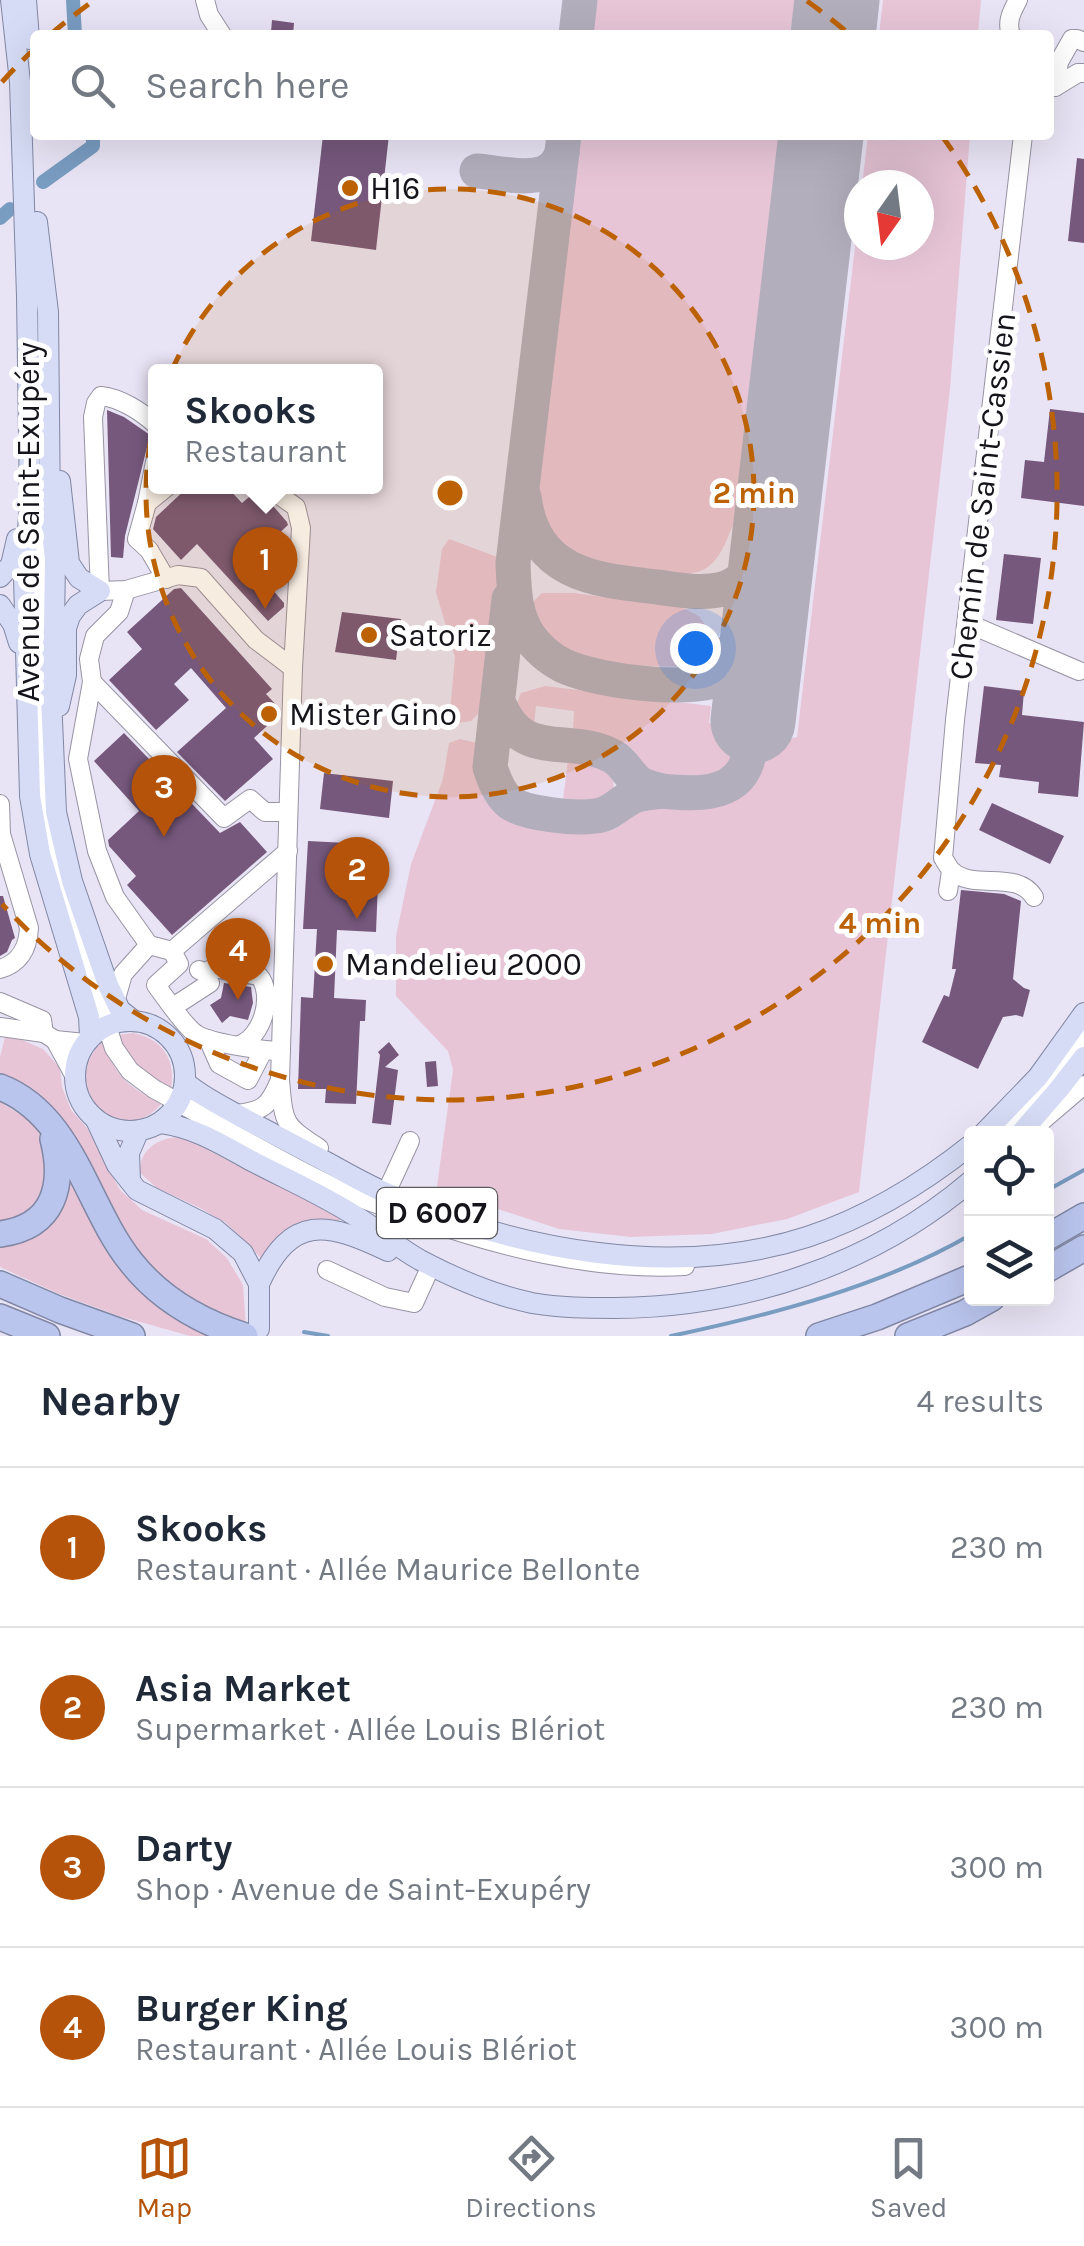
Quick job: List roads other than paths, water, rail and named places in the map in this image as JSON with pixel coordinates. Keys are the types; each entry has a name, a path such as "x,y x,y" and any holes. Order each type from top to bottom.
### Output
{"highway":[{"path":"0,1087 26,1100 46,1120 130,1262 160,1292 207,1322 252,1333"},
{"path":"0,1234 27,1227 51,1204 58,1159 46,1120"},
{"path":"1054,1233 1084,1216"},
{"path":"1054,1265 1084,1248"},
{"path":"819,1336 877,1317 964,1280"},
{"path":"0,1284 132,1336"},
{"path":"908,1336 978,1306"},
{"path":"0,1317 47,1336"}],"main road":[{"name":"Avenue de Saint-Exupéry","path":"11,0 20,82 40,439 50,473 55,559 50,674 53,787 60,834 111,994 134,1021 161,1030 179,1050 185,1067 182,1092"},
{"path":"22,0 30,71"},
{"name":"Avenue de Saint-Exupéry","path":"36,140 38,234 48,312 40,439 24,551 30,796 36,834 94,1035"},
{"path":"0,577 13,558 18,490 40,439"},
{"path":"40,439 62,487 70,564 79,578 100,591 78,605 66,628 66,674 52,736"},
{"path":"0,605 16,631 28,672"},
{"path":"991,1126 1038,1077 1084,1013"},
{"path":"134,1021 94,1035 77,1058 76,1092 84,1108 117,1131 138,1132 160,1123 182,1092"},
{"path":"1030,1126 1084,1057"},
{"name":"D 6007","path":"182,1092 198,1093 377,1188 446,1217 562,1248 637,1256 717,1254 776,1245 830,1228 906,1192 964,1150"},
{"path":"96,1120 116,1165 130,1182 148,1197 216,1229 243,1253 260,1284"},
{"name":"D 6007","path":"160,1123 185,1127 218,1142 357,1217 423,1262 482,1288 569,1307 639,1308 734,1296 791,1281 877,1244 964,1186"},
{"path":"130,1182 129,1153 138,1132"},
{"path":"252,1333 260,1284 275,1254 299,1234 327,1228 342,1231 482,1294 506,1300 540,1301"}],"street":[{"path":"22,0 40,547 40,719 46,818 84,955 94,1035"},
{"path":"205,0 219,30"},
{"path":"1008,30 1018,0"},
{"path":"1084,42 1072,40 1060,62 1055,87 1084,73"},
{"name":"Chemin de Saint-Cassien","path":"948,892 956,720 1023,140"},
{"path":"148,419 108,396 101,396 96,404 100,591 126,590 178,576 200,578 256,640 292,668"},
{"path":"40,547 43,486 50,473"},
{"path":"149,494 137,540 149,550 166,579"},
{"path":"147,502 158,494"},
{"path":"278,494 296,506 301,528 292,668 288,851 272,1051 280,1080 283,1116 293,1132 377,1188 396,1171 410,1141"},
{"path":"126,590 119,612 95,636 89,658 92,682 78,759 97,851 115,897 149,945 205,973 210,983 173,1007"},
{"path":"968,622 1079,671"},
{"path":"92,682 224,818 250,800 265,812 288,812"},
{"path":"0,804 2,848 28,928 28,942 21,955 10,966 0,969"},
{"path":"272,1051 247,1049 192,1032 156,985 176,957 288,851"},
{"path":"947,864 962,878 1021,884 1034,897"},
{"path":"84,955 111,994 122,974 149,945"},
{"path":"205,973 212,968 260,976 264,981 268,994 255,1034 239,1045"},
{"path":"0,1002 42,1020 74,1075"},
{"path":"1,1026 50,1037 94,1035 114,1048 139,1080 182,1092 338,1189 426,1254 483,1281 540,1301 615,1302 733,1290 844,1254 894,1226 964,1176"},
{"path":"1014,1126 1084,1033"},
{"path":"208,1039 219,1064 248,1080 272,1051"},
{"path":"1002,1126 1054,1075"},
{"path":"236,1114 269,1103 280,1080"},
{"path":"1034,1126 1084,1085"},
{"path":"338,1189 451,1230 526,1251 650,1268 758,1258 818,1240 878,1214 931,1184 964,1159"},
{"path":"327,1270 385,1297 414,1303 429,1270"}],"waterway":[{"path":"73,0 75,30"},
{"path":"43,182 93,146 93,140"},
{"path":"0,218 10,209"},
{"path":"1054,1187 1084,1170"},
{"path":"671,1336 826,1297 901,1269 964,1238"},
{"path":"304,1332 328,1336"}],"place":[{"name":"H16","path":"350,188"},
{"name":"Skooks","path":"265,609"},
{"name":"Satoriz","path":"369,635"},
{"name":"Mister Gino","path":"269,714"},
{"name":"Darty","path":"164,837"},
{"name":"Asia Market","path":"357,919"},
{"name":"Mandelieu 2000","path":"325,964"},
{"name":"Burger King","path":"238,1000"}]}
